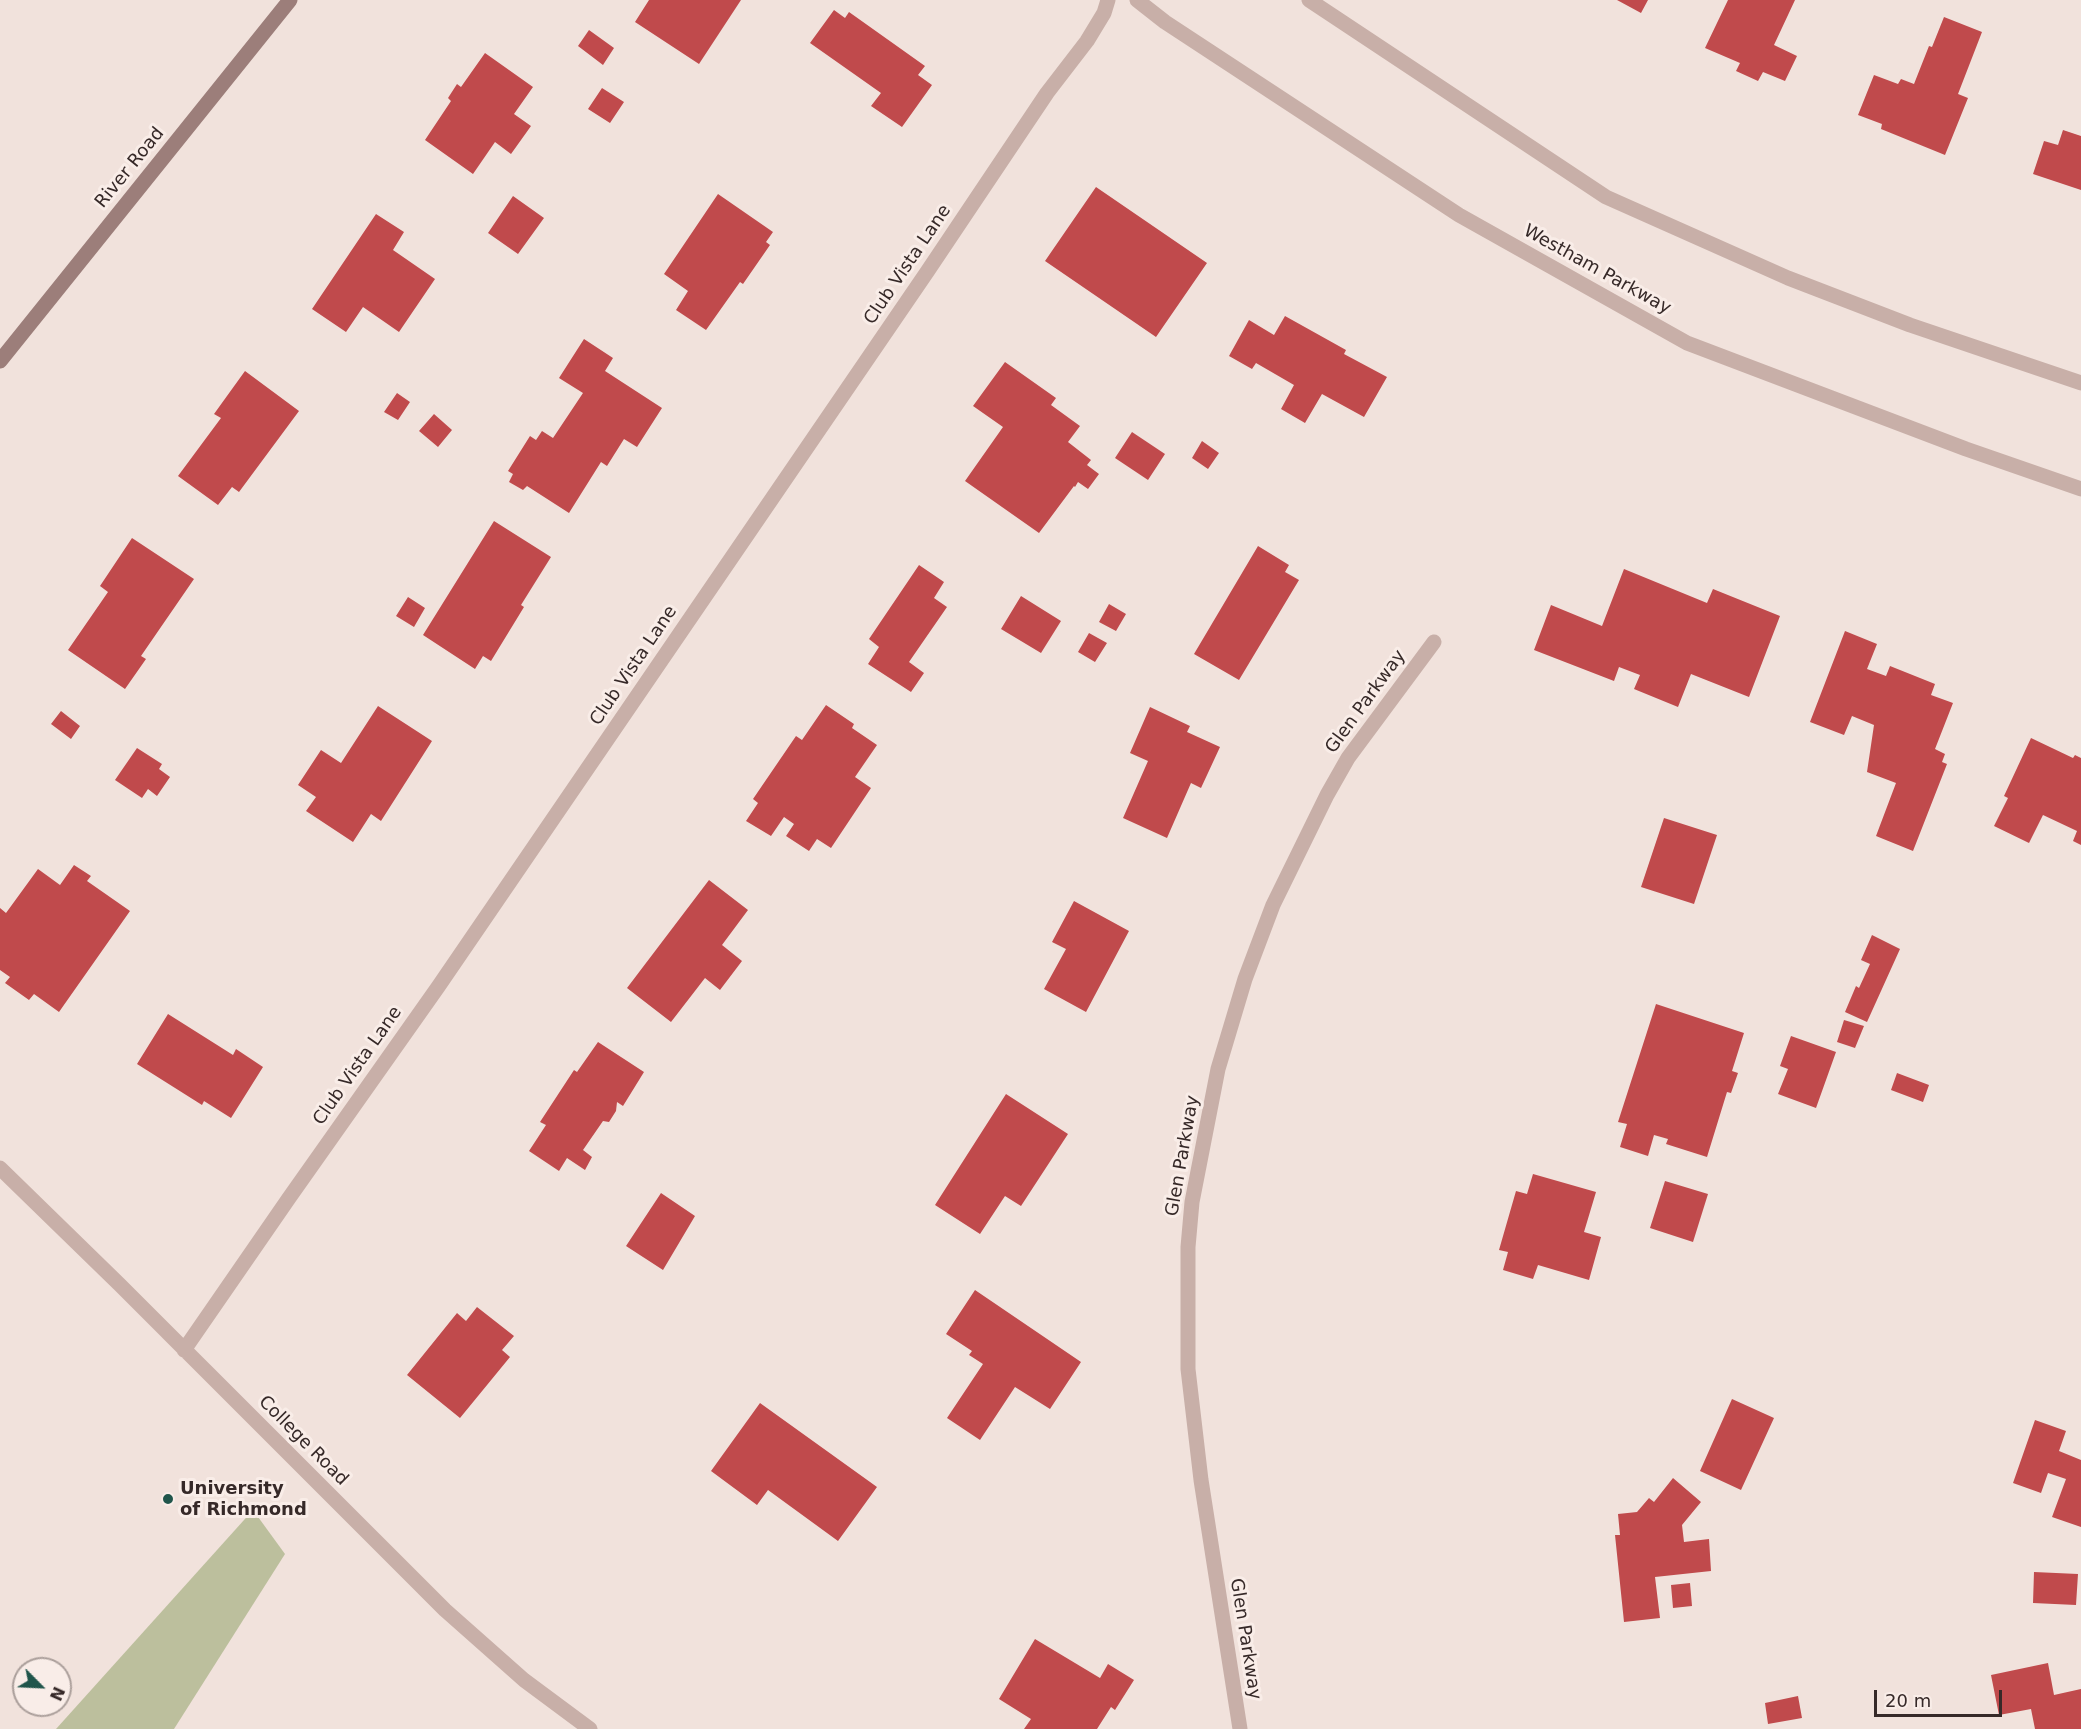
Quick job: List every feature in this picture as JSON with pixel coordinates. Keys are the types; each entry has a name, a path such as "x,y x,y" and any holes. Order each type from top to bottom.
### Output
{"main road":[{"name":"River Road","path":"0,360 290,0"}],"street":[{"name":"Club Vista Lane","path":"184,1350 459,958 1047,93 1087,41 1104,13 1108,0"},
{"name":"Westham Parkway","path":"1137,0 1165,22 1459,215 1687,343 1966,449 2081,489"},
{"path":"1309,0 1606,197 1788,279 1910,325 2081,383"},
{"name":"Glen Parkway","path":"1240,1729 1201,1480 1188,1368 1188,1247 1192,1202 1218,1069 1245,979 1273,905 1327,795 1348,758 1434,642"},
{"name":"College Road","path":"0,1168 445,1610 524,1680 590,1729"}],"green space":[{"path":"253,1510 285,1554 174,1729 56,1729 67,1717 72,1717 72,1711"}],"building":[{"path":"649,0 741,0 699,64 635,22"},
{"path":"1617,0 1648,0 1641,13"},
{"path":"1728,0 1795,0 1774,45 1797,56 1785,81 1763,72 1758,81 1736,71 1740,63 1705,48"},
{"path":"834,10 845,18 849,12 925,66 918,75 932,85 902,127 871,106 881,93 810,43"},
{"path":"1944,17 1982,32 1958,94 1968,98 1945,155 1881,129 1882,124 1858,115 1874,75 1898,84 1901,79 1914,84 1929,46 1932,47"},
{"path":"589,30 614,48 603,65 578,46"},
{"path":"485,53 533,87 514,114 531,126 511,154 495,142 473,174 425,140 451,101 448,98 457,84 461,87"},
{"path":"602,88 624,102 610,123 588,109"},
{"path":"2063,130 2081,136 2081,190 2033,174 2044,141 2058,145"},
{"path":"1096,187 1207,263 1156,337 1045,261"},
{"path":"718,194 773,232 766,242 770,245 743,284 740,282 706,330 676,310 688,291 664,274"},
{"path":"513,196 544,218 518,254 488,233"},
{"path":"376,214 404,232 393,250 435,279 399,332 363,307 346,332 312,309"},
{"path":"1285,316 1346,350 1344,354 1387,377 1364,417 1322,394 1305,423 1281,409 1294,385 1256,363 1252,369 1229,356 1249,320 1274,335"},
{"path":"584,339 613,358 605,371 662,408 637,447 624,439 607,466 601,462 569,513 527,486 523,490 509,482 513,474 508,471 530,436 536,440 542,431 553,438 583,393 559,378"},
{"path":"1005,362 1056,398 1051,405 1080,426 1068,442 1091,460 1087,465 1099,474 1088,489 1078,482 1039,533 965,481 1003,427 973,406"},
{"path":"245,371 299,411 239,492 232,487 218,505 178,476 221,418 214,414"},
{"path":"397,393 410,402 398,420 384,412"},
{"path":"434,414 452,430 438,447 419,431"},
{"path":"1132,432 1165,454 1148,480 1115,458"},
{"path":"1202,441 1219,453 1208,469 1192,458"},
{"path":"494,521 551,557 521,605 524,607 491,661 483,656 475,669 423,635"},
{"path":"132,538 194,579 141,656 146,659 125,689 68,650 108,592 100,586"},
{"path":"1258,546 1289,565 1285,572 1299,580 1239,680 1194,654"},
{"path":"919,565 944,582 934,598 947,607 909,662 924,673 911,692 868,664 879,647 869,639"},
{"path":"1624,569 1707,603 1713,589 1780,616 1749,697 1691,674 1678,707 1634,689 1640,675 1619,667 1614,681 1534,650 1551,605 1602,626"},
{"path":"1021,596 1061,621 1041,653 1001,629"},
{"path":"408,597 425,608 414,627 396,616"},
{"path":"1109,604 1126,614 1116,631 1099,622"},
{"path":"1845,631 1877,644 1867,669 1886,676 1890,666 1935,684 1931,695 1953,703 1935,749 1945,754 1942,762 1947,764 1913,851 1876,836 1896,783 1867,772 1874,725 1852,716 1844,735 1810,722"},
{"path":"1089,633 1107,643 1095,662 1078,652"},
{"path":"826,705 854,724 852,728 877,745 855,777 871,788 831,848 817,839 809,851 786,836 794,824 784,817 771,836 746,821 758,803 753,799 796,736 802,740"},
{"path":"378,706 432,741 381,821 371,814 353,842 306,811 316,797 298,785 321,750 341,763"},
{"path":"1150,707 1190,726 1187,732 1220,747 1201,788 1191,783 1167,838 1123,818 1148,761 1130,753"},
{"path":"61,711 80,726 71,739 51,724"},
{"path":"2031,738 2073,758 2075,755 2081,758 2081,845 2073,841 2077,831 2043,815 2029,843 1994,826 2008,798 2004,796"},
{"path":"137,748 162,764 159,769 170,777 157,796 148,789 142,798 115,780"},
{"path":"1664,818 1717,835 1694,904 1641,887"},
{"path":"74,865 91,876 87,881 130,911 59,1012 34,994 29,1000 5,983 10,977 0,970 0,908 6,913 38,869 60,885"},
{"path":"709,880 748,910 722,945 742,961 720,990 705,978 671,1022 627,988"},
{"path":"1074,901 1129,931 1086,1012 1044,989 1066,949 1052,942"},
{"path":"1872,935 1900,949 1867,1022 1845,1012 1856,986 1859,988 1870,964 1861,960"},
{"path":"1656,1004 1744,1033 1732,1071 1738,1073 1731,1093 1727,1092 1707,1157 1666,1144 1668,1139 1654,1135 1648,1156 1620,1147 1627,1124 1618,1122"},
{"path":"168,1014 233,1055 236,1049 263,1067 231,1118 204,1101 202,1105 137,1064"},
{"path":"1844,1020 1864,1026 1855,1048 1837,1042"},
{"path":"1791,1036 1836,1052 1816,1108 1778,1094 1788,1069 1780,1066"},
{"path":"598,1042 644,1072 623,1106 617,1102 616,1111 609,1122 603,1121 583,1150 592,1157 585,1170 567,1158 559,1171 529,1151 546,1125 540,1122 574,1070 577,1072"},
{"path":"1897,1073 1929,1085 1923,1102 1891,1090"},
{"path":"1006,1094 1068,1134 1021,1206 1005,1196 980,1234 935,1205"},
{"path":"1533,1174 1596,1192 1584,1232 1601,1237 1589,1280 1538,1265 1533,1279 1503,1270 1508,1252 1499,1250 1516,1191 1527,1194"},
{"path":"1665,1181 1708,1194 1693,1242 1650,1228"},
{"path":"661,1193 695,1216 663,1270 626,1246"},
{"path":"975,1290 1081,1362 1050,1409 1015,1387 980,1440 947,1418 983,1364 969,1355 972,1351 946,1334"},
{"path":"477,1307 514,1336 502,1350 510,1357 460,1418 407,1375 457,1313 466,1321"},
{"path":"1732,1399 1774,1418 1741,1490 1700,1471"},
{"path":"760,1403 877,1487 838,1541 768,1490 757,1505 711,1471"},
{"path":"2035,1420 2066,1431 2059,1451 2081,1460 2081,1527 2052,1517 2066,1479 2048,1473 2041,1493 2013,1483"},
{"path":"1673,1478 1701,1502 1682,1525 1684,1542 1709,1539 1711,1571 1655,1577 1660,1618 1624,1622 1615,1535 1620,1535 1618,1514 1637,1512 1649,1498 1654,1502"},
{"path":"2034,1572 2078,1574 2076,1605 2033,1603"},
{"path":"1690,1583 1692,1606 1673,1608 1671,1585"},
{"path":"1035,1639 1100,1678 1108,1664 1134,1680 1115,1710 1111,1707 1097,1729 1024,1729 1031,1719 999,1699"},
{"path":"2048,1663 2054,1695 2081,1689 2081,1729 2035,1729 2031,1709 1999,1715 1991,1675"},
{"path":"1798,1696 1802,1718 1768,1724 1765,1703"}],"place":[{"name":"University of Richmond","path":"168,1499"}]}
